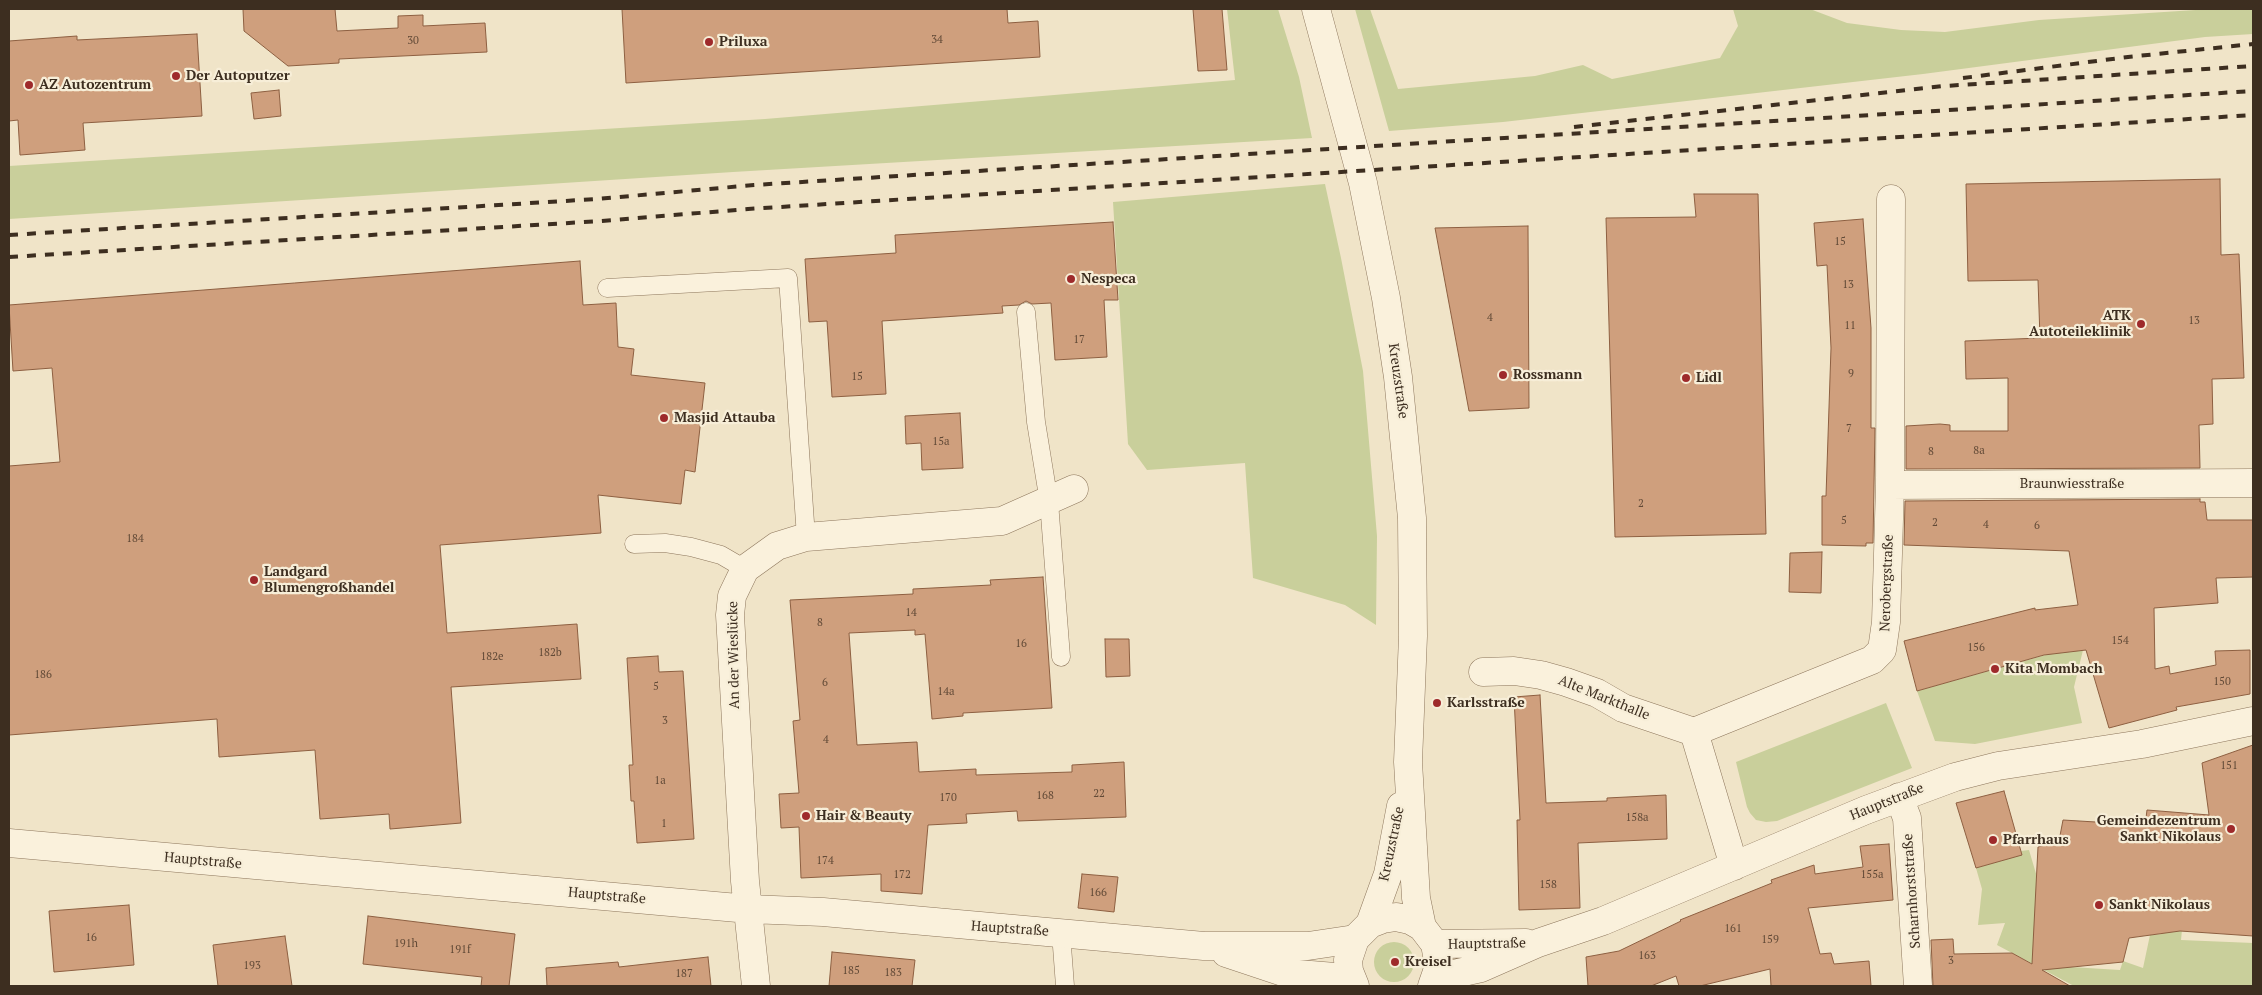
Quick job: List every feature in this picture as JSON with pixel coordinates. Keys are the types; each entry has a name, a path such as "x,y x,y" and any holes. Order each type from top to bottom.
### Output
{"street":[{"name":"Kreuzstraße","path":"1316,9 1363,183 1386,298 1398,378 1412,518 1413,636 1408,762 1412,804 1415,890 1429,936"},
{"name":"Nerobergstraße","path":"1694,732 1872,660 1882,650 1886,622 1890,485 1891,200"},
{"name":"Braunwiesstraße","path":"1890,485 2253,483"},
{"name":"An der Wieslücke","path":"749,909 745,881 730,614 732,596 746,569 777,546 806,537 1002,521 1049,502 1074,489"},
{"name":"Alte Markthalle","path":"1483,672 1514,671 1541,675 1566,682 1597,693 1624,708 1694,732"},
{"name":"Hauptstraße","path":"1434,982 1481,968 1538,943 1603,921 1899,797 1955,777 1998,766 2142,744 2253,721"},
{"path":"1694,732 1734,866"},
{"name":"Kreuzstraße","path":"1362,932 1388,874 1408,762"},
{"name":"Scharnhorststraße","path":"1899,797 1907,818 1918,986"},
{"name":"Hauptstraße","path":"9,844 749,909 824,912 997,929 1204,946 1308,946 1362,932 1383,919 1396,918 1410,920 1429,936 1439,966 1434,982"},
{"path":"749,909 756,986"},
{"name":"Hauptstraße","path":"1354,984 1348,960 1362,932"},
{"name":"Hauptstraße","path":"1429,936 1538,943"},
{"name":"Hauptstraße","path":"1204,946 1286,973 1334,977 1354,984"}],"lane":[{"path":"607,288 788,278 806,537"},
{"path":"1026,312 1036,422 1049,502 1061,657"},
{"path":"634,544 665,544 691,547 721,555 746,569"},
{"path":"1061,933 1065,986"}],"green space":[{"path":"1227,9 1278,9 1299,77 1312,138 733,172 9,219 9,166 765,119 1235,80"},
{"path":"1355,9 1370,9 1398,89 1535,76 1583,65 1612,79 1720,58 1738,26 1733,9 1810,9 1847,23 1901,30 1945,32 2039,20 2211,9 2253,9 2253,34 2205,37 1923,74 1503,122 1389,131"},
{"path":"1325,184 1363,371 1377,536 1376,625 1345,605 1253,578 1245,463 1147,470 1128,444 1113,202"},
{"path":"2083,650 2074,687 2082,723 1975,744 1935,741 1917,691 2049,654"},
{"path":"1886,703 1912,768 1777,821 1766,822 1756,820 1750,813 1736,762"},
{"path":"2029,850 2037,877 2066,934 2071,967 2120,970 2123,961 2143,968 2150,935 2161,934 2187,880 2181,940 2253,943 2253,986 2074,986 1997,945 2005,923 1978,925 1982,889 1976,868 2017,856 2022,854 2021,851"},
{"path":"1390,942 1398,942 1405,945 1411,951 1414,962 1411,973 1405,979 1398,982 1390,982 1383,979 1377,973 1374,966 1374,958 1377,951 1383,945"}],"building":[{"path":"243,9 335,9 337,31 398,28 398,16 423,15 423,26 485,23 487,52 339,59 339,63 288,66 244,31"},
{"path":"622,9 1007,9 1008,23 1038,21 1040,57 626,83"},
{"path":"1193,9 1222,9 1227,70 1198,71"},
{"path":"197,34 202,116 83,123 85,150 20,155 18,120 9,121 9,41 77,36 77,40"},
{"path":"279,90 281,116 254,119 251,93"},
{"name":"ATK Autoteileklinik","path":"2220,179 2221,255 2239,254 2244,378 2212,379 2213,424 2199,425 2200,468 1906,469 1906,426 1940,424 1950,425 1950,431 2008,431 2008,378 1966,379 1965,341 2040,338 2038,280 1968,281 1966,184"},
{"path":"1694,194 1758,194 1766,534 1615,537 1606,218 1696,217"},
{"path":"1863,219 1871,328 1871,428 1875,428 1873,543 1866,543 1866,546 1822,545 1822,496 1826,496 1831,348 1827,265 1817,266 1814,223"},
{"path":"1113,222 1118,300 1104,300 1107,357 1055,360 1051,303 1032,304 1026,301 1019,305 1002,306 1003,313 882,321 886,394 832,397 827,321 809,322 805,259 896,253 895,235"},
{"path":"1528,226 1529,408 1469,411 1435,228"},
{"path":"580,261 583,305 616,303 618,347 634,349 631,375 705,383 695,472 685,470 681,504 598,495 601,533 440,545 447,633 577,624 581,679 451,687 461,823 390,829 389,814 320,819 315,750 219,757 217,719 9,735 9,466 60,462 52,368 13,371 9,305"},
{"path":"960,413 963,468 922,470 921,443 906,444 905,416"},
{"path":"2200,499 2200,502 2205,502 2207,520 2253,520 2253,577 2216,578 2218,603 2154,608 2155,669 2169,666 2170,674 2216,665 2215,651 2250,650 2250,694 2176,707 2177,710 2109,728 2086,650 2044,655 1917,691 1904,641 2035,608 2035,610 2078,605 2069,551 1904,545 1905,501"},
{"path":"1822,552 1821,593 1789,592 1790,553"},
{"path":"1043,577 1052,708 963,713 963,716 932,719 925,634 915,635 915,630 849,633 857,745 917,742 919,772 976,769 976,775 1072,772 1072,765 1124,762 1126,817 1018,821 1017,811 966,814 967,823 928,825 922,894 881,891 881,874 801,878 799,827 781,828 779,794 799,793 793,721 800,720 790,600 913,594 913,589 991,585 990,580"},
{"path":"1105,639 1129,639 1130,676 1106,677"},
{"path":"658,656 659,672 683,671 694,839 637,843 634,801 631,801 629,765 633,765 627,658"},
{"path":"1540,695 1546,803 1607,801 1607,798 1666,795 1667,839 1578,843 1580,908 1519,910 1517,820 1520,820 1514,697"},
{"path":"2253,745 2253,936 2180,931 2129,938 2123,962 2042,970 2070,986 1933,986 1931,940 1953,939 1954,954 2012,953 2032,964 2038,847 2059,841 2063,820 2128,824 2128,820 2146,818 2147,810 2209,815 2202,763"},
{"name":"Pfarrhaus","path":"2004,791 2022,855 1976,868 1956,803"},
{"path":"1889,844 1893,900 1808,908 1820,954 1831,953 1834,964 1869,961 1871,986 1771,986 1770,969 1700,986 1679,986 1676,976 1651,986 1588,986 1586,957 1619,951 1680,920 1772,883 1771,880 1814,865 1815,874 1863,867 1860,846"},
{"path":"1082,874 1118,877 1114,912 1078,908"},
{"path":"129,905 134,965 54,972 49,911"},
{"path":"368,916 515,934 509,986 481,986 482,977 363,964"},
{"path":"285,936 292,986 218,986 213,945"},
{"path":"832,952 915,960 912,986 829,986"},
{"path":"708,957 711,986 547,986 546,968 618,962 619,967"}],"railway":[{"path":"1963,78 2128,57 2253,44"},
{"path":"1574,127 1944,86 2253,66"},
{"path":"9,235 597,199 754,185 2253,91"},
{"path":"9,257 2253,115"}],"place":[{"name":"Priluxa","path":"709,42"},
{"name":"Der Autoputzer","path":"176,76"},
{"name":"AZ Autozentrum","path":"29,85"},
{"name":"Nespeca","path":"1071,279"},
{"name":"ATK Autoteileklinik","path":"2141,324"},
{"name":"Rossmann","path":"1503,375"},
{"name":"Lidl","path":"1686,378"},
{"name":"Masjid Attauba","path":"664,418"},
{"name":"Landgard Blumengroßhandel","path":"254,580"},
{"name":"Kita Mombach","path":"1995,669"},
{"name":"Karlsstraße","path":"1437,703"},
{"name":"Hair & Beauty","path":"806,816"},
{"name":"Gemeindezentrum Sankt Nikolaus","path":"2231,829"},
{"name":"Pfarrhaus","path":"1993,840"},
{"name":"Sankt Nikolaus","path":"2099,905"},
{"name":"Kreisel","path":"1395,962"}]}
